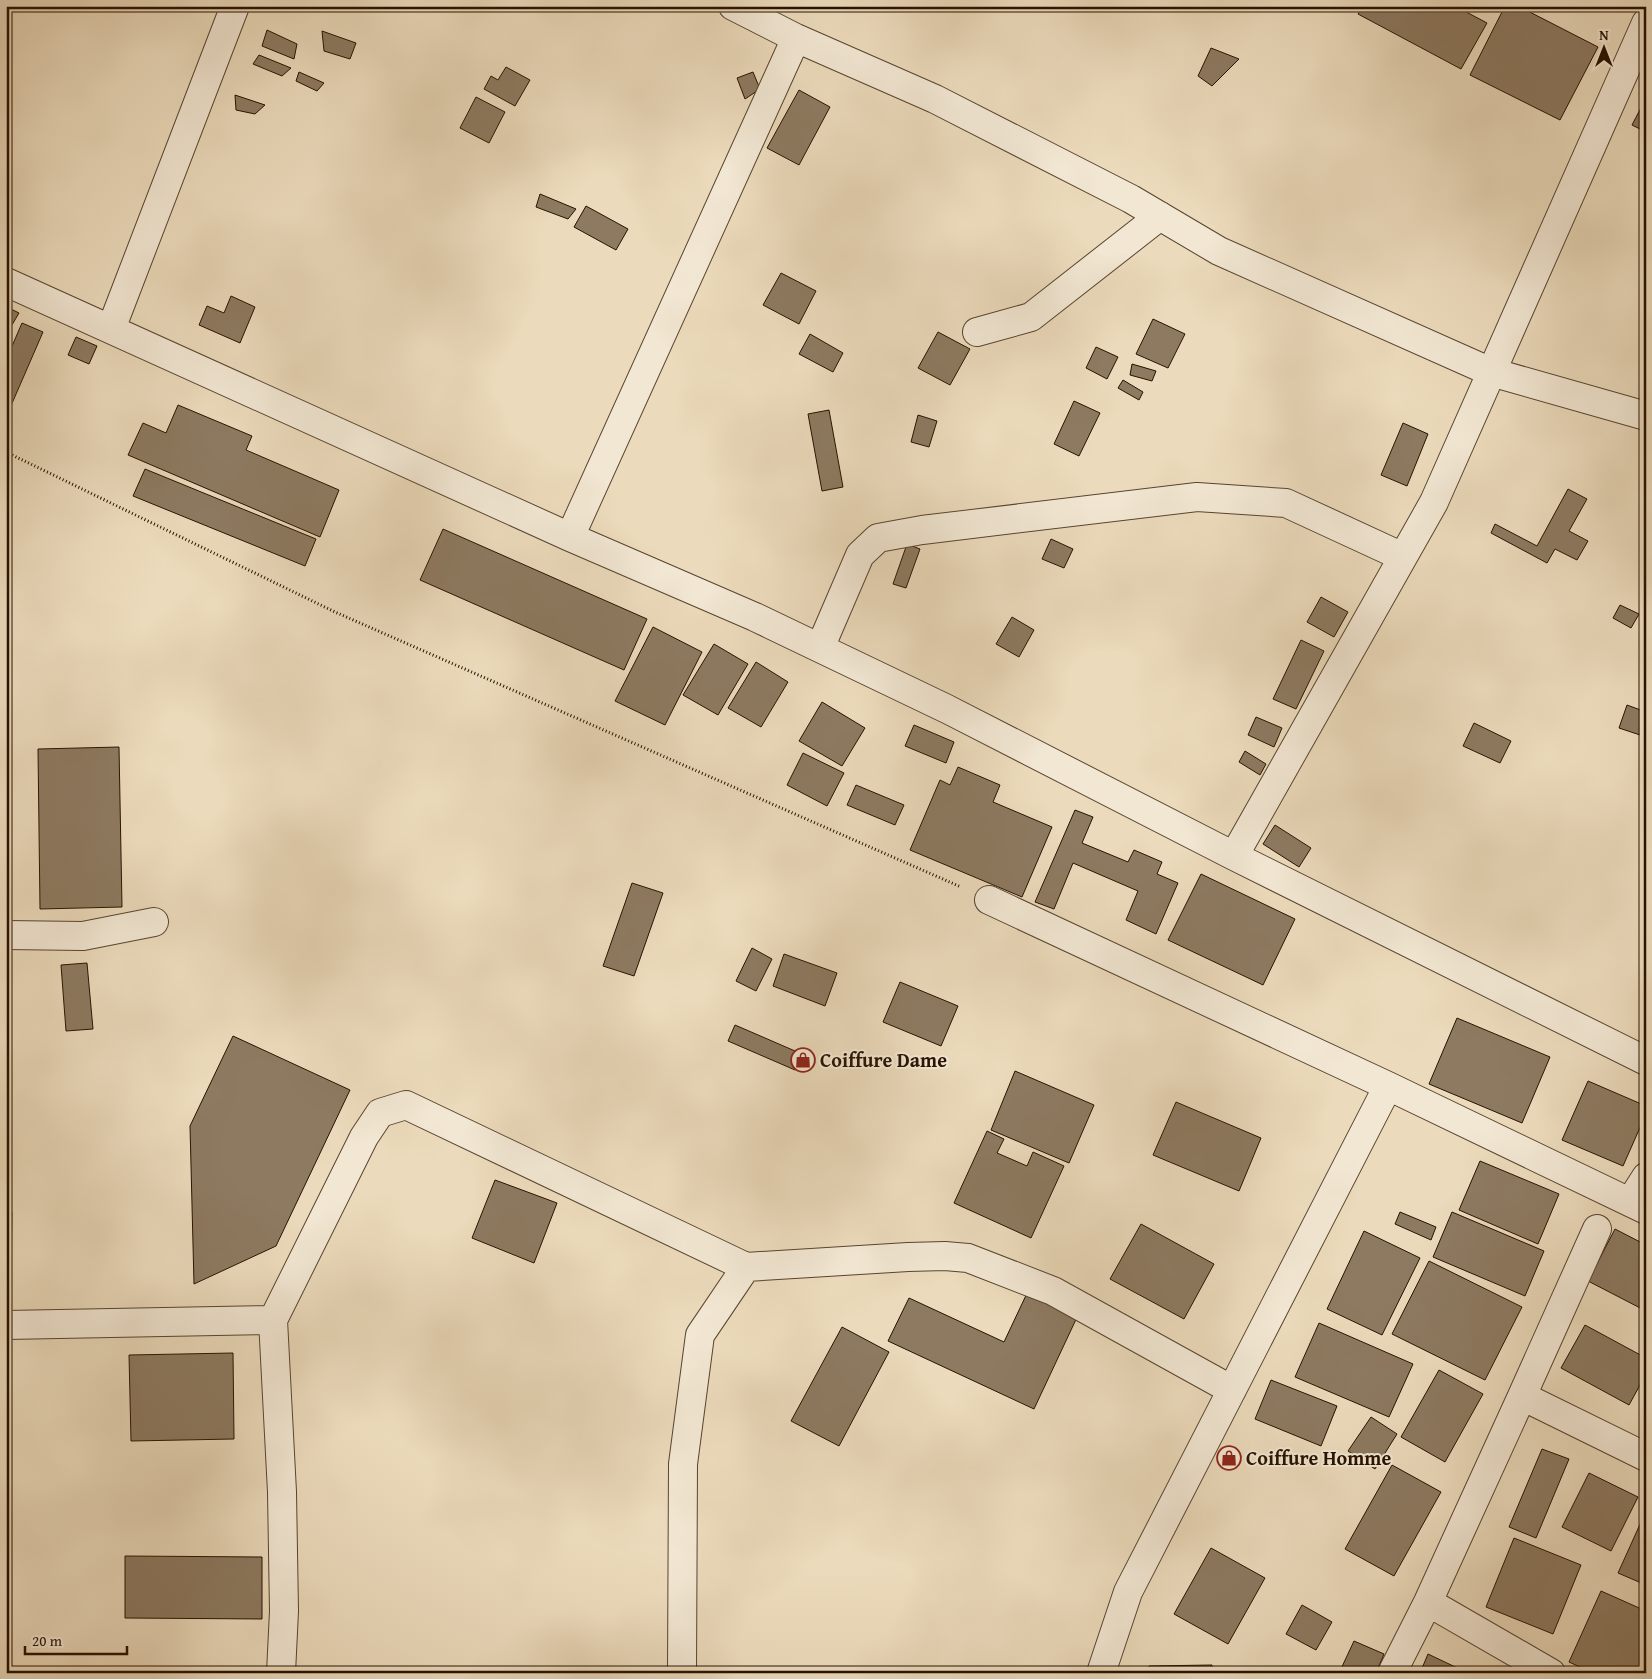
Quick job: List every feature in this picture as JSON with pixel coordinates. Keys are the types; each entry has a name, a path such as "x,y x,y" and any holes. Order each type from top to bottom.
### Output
{"street":[{"path":"111,329 235,6"},
{"path":"732,6 796,38 935,99 1131,199 1219,251 1491,372 1646,416"},
{"path":"1234,856 1434,502 1646,23"},
{"path":"570,537 796,38"},
{"path":"978,332 1031,318 1160,216"},
{"path":"6,282 570,537 755,616 956,713 1234,856 1646,1062"},
{"path":"820,648 860,555 878,538 922,530 1196,497 1286,503 1403,557"},
{"path":"989,900 1388,1086 1638,1206 1646,1178"},
{"path":"6,935 84,936 154,922"},
{"path":"1101,1673 1128,1592 1388,1086"},
{"path":"281,1673 284,1610 282,1512 272,1320 364,1137 380,1113 406,1105 746,1267 908,1257 945,1256 968,1258 1053,1291 1232,1390"},
{"path":"1392,1673 1428,1602 1597,1229"},
{"path":"682,1673 684,1464 700,1335 746,1267"},
{"path":"6,1325 272,1320"},
{"path":"1522,1396 1646,1458"},
{"path":"1428,1602 1551,1673"}],"path":[{"path":"6,452 335,612 989,900"}],"building":[{"path":"1363,6 1455,6 1487,23 1461,69 1358,14"},
{"path":"1505,6 1518,6 1598,47 1560,120 1470,75"},
{"path":"267,30 297,44 294,59 262,46"},
{"path":"322,31 356,43 350,59 324,51"},
{"path":"1211,48 1239,59 1212,86 1198,76"},
{"path":"259,55 291,68 282,76 253,64"},
{"path":"506,67 530,80 515,106 484,89 491,76 498,80"},
{"path":"299,72 324,83 317,91 296,81"},
{"path":"753,72 760,89 745,99 737,78"},
{"path":"799,90 830,107 799,165 767,148"},
{"path":"235,95 265,105 255,114 236,110"},
{"path":"476,97 505,112 489,143 460,128"},
{"path":"1646,98 1646,132 1632,125"},
{"path":"540,194 576,209 568,219 536,207"},
{"path":"586,206 628,229 616,250 574,227"},
{"path":"781,273 816,291 799,324 763,305"},
{"path":"231,296 255,307 240,343 199,325 207,306 224,313"},
{"path":"7,307 19,313 9,330 6,328"},
{"path":"1153,319 1185,334 1168,368 1136,354"},
{"path":"22,323 43,332 10,408 6,406 6,360"},
{"path":"938,332 970,349 950,385 918,368"},
{"path":"810,334 843,353 833,372 799,354"},
{"path":"76,337 97,346 89,364 68,355"},
{"path":"1096,347 1118,357 1107,379 1086,368"},
{"path":"1132,364 1156,371 1152,381 1130,375"},
{"path":"1123,380 1143,392 1139,400 1118,388"},
{"path":"1074,401 1100,413 1079,456 1054,444"},
{"path":"178,405 252,436 246,450 339,490 320,537 128,455 143,423 166,433"},
{"path":"829,410 843,487 822,491 808,414"},
{"path":"918,415 937,421 929,447 911,442"},
{"path":"1403,423 1428,434 1407,486 1381,475"},
{"path":"145,469 316,539 305,566 133,496"},
{"path":"1568,489 1587,499 1569,531 1588,541 1577,560 1555,549 1547,563 1491,533 1495,524 1537,546"},
{"path":"443,529 647,619 624,670 420,580"},
{"path":"1051,539 1073,549 1064,568 1042,559"},
{"path":"907,544 920,549 906,588 893,584"},
{"path":"1321,597 1348,612 1334,637 1307,622"},
{"path":"1620,605 1639,614 1631,628 1613,618"},
{"path":"1012,617 1034,630 1019,657 996,644"},
{"path":"653,627 702,652 665,725 615,701"},
{"path":"1301,640 1324,651 1296,709 1273,699"},
{"path":"714,644 748,664 718,715 683,695"},
{"path":"756,662 788,682 761,727 728,708"},
{"path":"822,702 865,728 842,766 799,741"},
{"path":"1627,705 1646,712 1646,737 1619,728"},
{"path":"1256,717 1282,728 1274,747 1248,735"},
{"path":"1474,723 1511,741 1500,763 1463,746"},
{"path":"914,725 954,742 946,763 905,746"},
{"path":"119,747 122,907 40,909 38,749"},
{"path":"1245,751 1266,764 1260,775 1239,762"},
{"path":"803,753 844,773 827,806 787,785"},
{"path":"958,767 1000,785 993,802 1052,827 1022,897 910,850 940,780 950,785"},
{"path":"856,785 904,805 895,825 847,805"},
{"path":"1075,810 1093,817 1082,843 1128,862 1134,850 1162,862 1157,874 1178,883 1156,934 1126,920 1138,891 1073,863 1054,909 1035,902"},
{"path":"1275,825 1311,848 1299,867 1263,844"},
{"path":"1201,874 1295,919 1263,985 1168,940"},
{"path":"632,883 663,893 634,976 603,966"},
{"path":"752,948 772,959 756,991 736,981"},
{"path":"784,954 837,973 825,1006 773,986"},
{"path":"87,963 93,1029 66,1031 61,965"},
{"path":"900,982 958,1006 941,1046 883,1022"},
{"path":"1457,1018 1550,1057 1522,1123 1429,1084"},
{"path":"735,1025 802,1054 795,1070 728,1041"},
{"path":"233,1036 350,1090 276,1246 194,1284 190,1126"},
{"path":"1015,1071 1094,1105 1069,1163 991,1130"},
{"path":"1588,1081 1646,1106 1646,1114 1623,1166 1562,1140"},
{"path":"1176,1102 1261,1138 1239,1191 1153,1155"},
{"path":"987,1131 1004,1139 997,1153 1027,1166 1033,1152 1064,1166 1031,1238 954,1203"},
{"path":"1480,1161 1559,1194 1538,1244 1459,1210"},
{"path":"495,1180 557,1203 534,1263 472,1238"},
{"path":"6,1212 12,1212 11,1276 6,1276"},
{"path":"1400,1212 1436,1227 1431,1240 1395,1224"},
{"path":"1452,1212 1544,1251 1525,1296 1433,1257"},
{"path":"1141,1224 1214,1264 1184,1319 1110,1279"},
{"path":"1615,1229 1646,1245 1646,1311 1588,1281"},
{"path":"1364,1231 1420,1258 1382,1335 1327,1309"},
{"path":"1429,1261 1522,1307 1485,1380 1392,1334"},
{"path":"1029,1289 1079,1313 1034,1409 888,1341 909,1298 1004,1342"},
{"path":"1319,1323 1413,1364 1389,1417 1295,1377"},
{"path":"1585,1325 1646,1358 1646,1374 1629,1405 1561,1368"},
{"path":"842,1327 889,1352 839,1446 791,1421"},
{"path":"233,1353 234,1439 131,1441 129,1355"},
{"path":"1439,1370 1483,1394 1445,1462 1401,1437"},
{"path":"1271,1380 1337,1406 1321,1446 1255,1419"},
{"path":"1371,1417 1397,1434 1375,1469 1348,1451"},
{"path":"1542,1449 1569,1459 1536,1538 1509,1527"},
{"path":"1392,1465 1441,1492 1394,1576 1345,1549"},
{"path":"1589,1473 1638,1497 1611,1551 1562,1527"},
{"path":"1646,1511 1646,1585 1618,1573"},
{"path":"1514,1538 1581,1565 1553,1634 1486,1607"},
{"path":"1211,1548 1265,1578 1228,1644 1174,1614"},
{"path":"125,1556 262,1557 262,1619 125,1618"},
{"path":"1601,1591 1646,1611 1646,1673 1593,1673 1569,1662"},
{"path":"1302,1605 1332,1622 1316,1650 1286,1634"},
{"path":"1354,1641 1384,1654 1376,1673 1344,1673 1340,1671"},
{"path":"1428,1654 1468,1673 1420,1673"},
{"path":"1212,1665 1213,1673 1149,1673 1149,1666"}],"place":[{"name":"Coiffure Dame","path":"803,1060"},
{"name":"Coiffure Homme","path":"1229,1458"}]}
